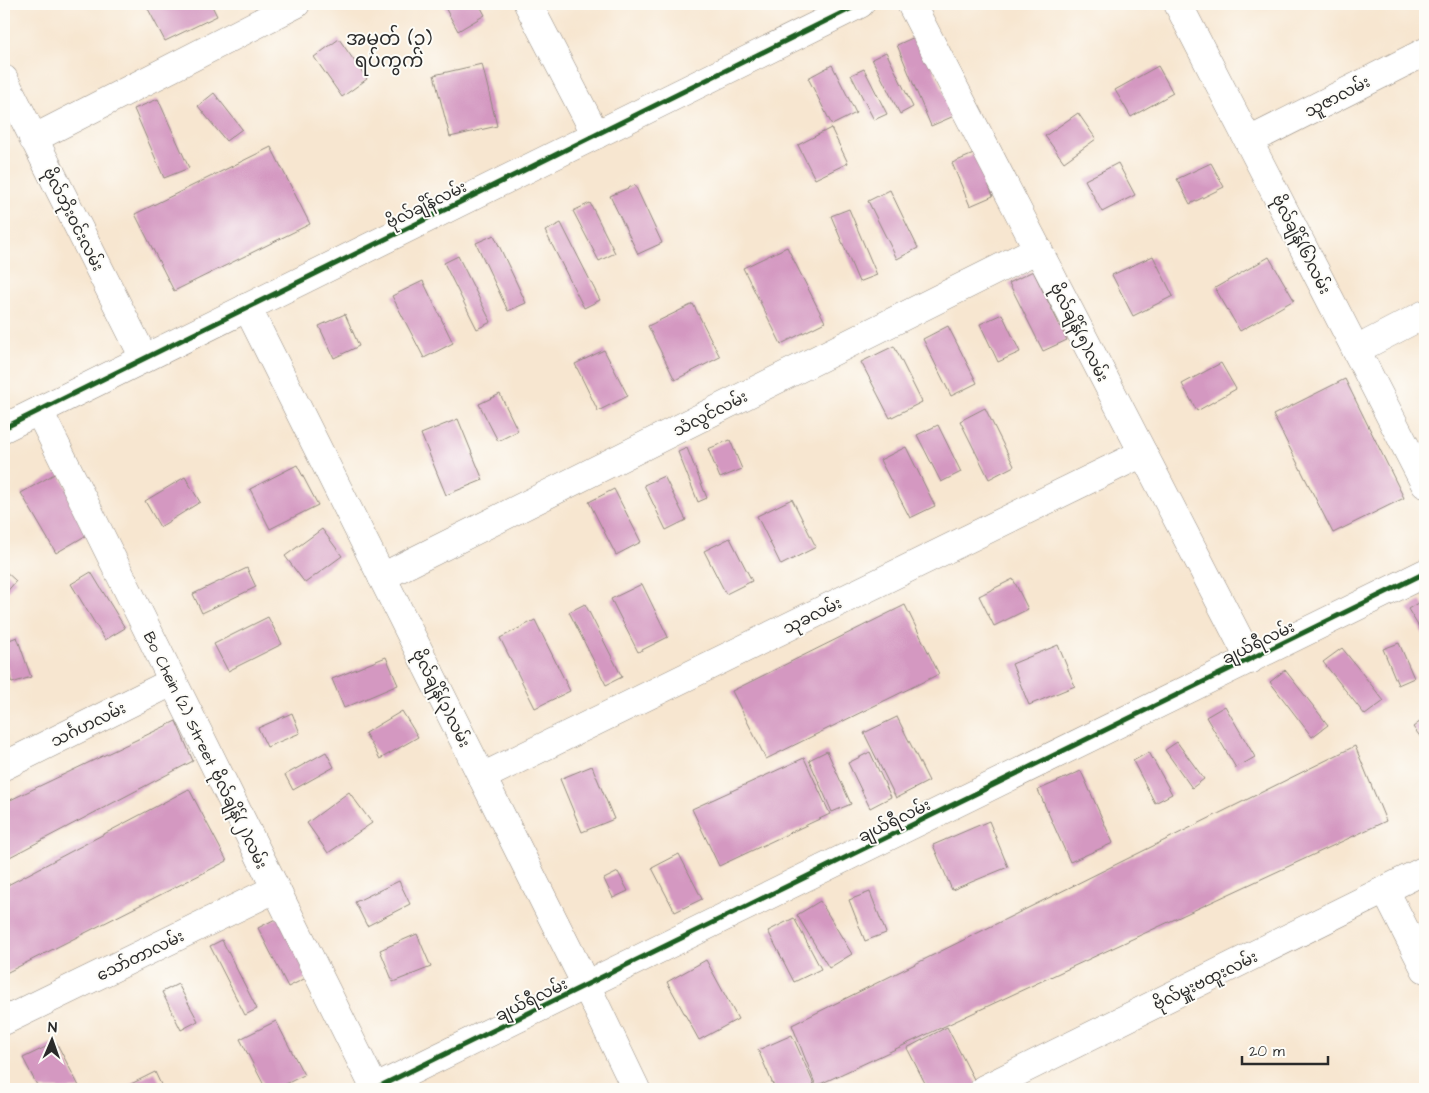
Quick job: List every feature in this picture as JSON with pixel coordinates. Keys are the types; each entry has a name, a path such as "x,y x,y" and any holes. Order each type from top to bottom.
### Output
{"street":[{"path":"34,138 260,12 296,4"},
{"path":"528,4 596,135"},
{"name":"ဗိုလ်ချိန်လမ်း","path":"4,428 860,4"},
{"name":"ဗိုလ်ချိန်(၅)လမ်း","path":"911,4 1250,660"},
{"name":"ဗိုလ်ချိန်(၆)လမ်း","path":"1178,4 1425,484"},
{"name":"သူဇာလမ်း","path":"1248,140 1425,52"},
{"name":"ဗိုလ်ဘိုးဝင်းလမ်း","path":"4,80 144,358"},
{"name":"သံလွင်လမ်း","path":"382,577 1038,249"},
{"name":"ဗိုလ်ချိန်(၃)လမ်း","path":"247,307 636,1089"},
{"path":"1356,350 1425,314"},
{"name":"Bo Chein (2) Street ဗိုလ်ချိန်(၂)လမ်း","path":"39,411 374,1089"},
{"name":"သုခလမ်း","path":"482,777 1143,452"},
{"name":"ချယ်ရီလမ်း","path":"374,1089 1425,574"},
{"name":"သင်္ဂဟလမ်း","path":"4,766 172,682"},
{"name":"ဗိုလ်မှူးဗထူးလမ်း","path":"984,1089 1425,870"},
{"name":"သော်တာလမ်း","path":"4,1022 276,889"},
{"path":"1385,890 1425,969"}],"building":[{"path":"211,4 217,16 165,41 146,5"},
{"path":"443,4 479,4 485,15 458,31"},
{"path":"919,35 954,116 931,126 897,45"},
{"path":"339,39 367,79 342,97 314,57"},
{"path":"886,52 913,107 900,114 872,59"},
{"path":"482,64 497,126 450,137 434,75"},
{"path":"832,65 856,113 832,125 808,78"},
{"path":"1158,66 1173,93 1131,117 1115,90"},
{"path":"864,69 887,114 874,120 851,75"},
{"path":"214,93 242,129 226,141 198,106"},
{"path":"158,99 189,168 164,178 134,109"},
{"path":"1078,113 1096,139 1064,162 1045,136"},
{"path":"831,128 848,163 815,179 798,145"},
{"path":"271,147 310,224 174,291 135,214"},
{"path":"976,153 993,196 970,206 952,163"},
{"path":"1118,163 1135,195 1102,212 1085,180"},
{"path":"1211,163 1224,187 1190,204 1177,179"},
{"path":"635,185 662,243 638,254 610,196"},
{"path":"890,190 918,248 897,259 868,201"},
{"path":"590,203 615,253 599,261 573,211"},
{"path":"849,209 877,275 859,282 831,216"},
{"path":"561,223 600,300 584,308 545,231"},
{"path":"494,235 526,303 508,311 476,243"},
{"path":"787,247 825,322 781,344 743,268"},
{"path":"458,256 491,322 477,329 444,263"},
{"path":"1153,256 1173,296 1133,316 1112,275"},
{"path":"1269,257 1294,300 1240,331 1215,288"},
{"path":"1033,271 1067,340 1043,351 1009,283"},
{"path":"423,281 453,343 424,358 392,296"},
{"path":"693,304 720,357 675,380 648,326"},
{"path":"345,314 359,346 334,358 319,326"},
{"path":"1002,314 1020,352 998,362 980,324"},
{"path":"948,326 977,383 951,396 923,339"},
{"path":"894,346 922,402 890,418 861,362"},
{"path":"604,350 628,396 598,411 575,364"},
{"path":"1221,363 1236,389 1197,411 1182,384"},
{"path":"1345,379 1404,498 1333,533 1273,415"},
{"path":"500,394 518,431 498,441 479,404"},
{"path":"985,408 1014,466 989,479 960,421"},
{"path":"458,419 483,480 446,495 421,434"},
{"path":"938,425 961,472 941,482 917,435"},
{"path":"730,440 742,469 720,478 708,449"},
{"path":"906,447 935,506 910,518 880,460"},
{"path":"687,448 707,498 698,502 678,452"},
{"path":"297,465 318,505 270,529 250,489"},
{"path":"58,472 92,532 56,553 21,493"},
{"path":"664,476 686,520 666,530 644,485"},
{"path":"185,477 200,502 160,527 145,501"},
{"path":"614,489 641,542 616,555 589,502"},
{"path":"792,499 816,547 781,565 757,516"},
{"path":"322,529 342,556 305,583 285,556"},
{"path":"730,538 752,581 726,594 704,551"},
{"path":"247,568 256,587 202,613 193,594"},
{"path":"4,570 16,581 5,594 4,593"},
{"path":"91,572 125,628 105,640 71,584"},
{"path":"1013,579 1028,609 994,626 979,596"},
{"path":"642,584 668,637 638,652 611,599"},
{"path":"1421,601 1425,607 1425,637 1408,609"},
{"path":"585,604 622,677 606,685 569,612"},
{"path":"905,605 939,674 766,759 732,691"},
{"path":"268,617 282,644 228,671 214,644"},
{"path":"535,620 570,691 535,708 500,638"},
{"path":"17,637 31,677 12,683 4,659 4,642"},
{"path":"1399,643 1414,678 1398,685 1383,649"},
{"path":"1058,645 1075,686 1029,705 1012,664"},
{"path":"1342,648 1384,701 1365,715 1323,662"},
{"path":"386,657 398,685 344,708 332,679"},
{"path":"1285,670 1328,725 1312,737 1270,682"},
{"path":"1225,706 1255,757 1236,768 1206,717"},
{"path":"402,711 418,737 380,759 365,733"},
{"path":"292,713 300,733 267,747 258,728"},
{"path":"897,717 929,781 896,798 864,733"},
{"path":"1425,718 1425,743 1413,727"},
{"path":"176,721 193,761 4,860 4,803"},
{"path":"1177,742 1204,779 1192,788 1165,750"},
{"path":"1355,746 1386,821 816,1086 792,1025"},
{"path":"827,751 851,804 832,812 809,760"},
{"path":"326,752 334,767 293,790 285,775"},
{"path":"870,752 891,797 870,808 848,763"},
{"path":"1149,752 1172,794 1155,803 1133,761"},
{"path":"804,758 830,814 719,866 692,809"},
{"path":"592,766 614,819 582,832 560,779"},
{"path":"1081,771 1113,843 1070,862 1038,790"},
{"path":"189,789 227,861 4,974 4,887"},
{"path":"349,792 372,823 328,853 307,823"},
{"path":"989,821 1008,867 952,890 933,845"},
{"path":"679,854 702,899 675,912 652,868"},
{"path":"618,872 628,891 613,898 604,879"},
{"path":"399,881 410,904 367,926 355,902"},
{"path":"870,892 886,933 865,941 849,900"},
{"path":"820,901 852,954 829,968 797,915"},
{"path":"283,915 314,974 288,987 258,928"},
{"path":"794,918 821,969 794,982 768,931"},
{"path":"417,934 431,967 393,982 380,950"},
{"path":"222,940 257,1009 245,1015 210,946"},
{"path":"706,960 738,1019 699,1040 667,982"},
{"path":"178,984 198,1021 181,1030 162,992"},
{"path":"276,1021 304,1075 276,1089 266,1089 240,1039"},
{"path":"947,1027 979,1089 928,1089 907,1048"},
{"path":"792,1035 816,1089 775,1089 758,1050"},
{"path":"56,1042 80,1088 78,1089 39,1089 23,1058"},
{"path":"155,1072 163,1089 121,1089"}],"cycle path":[{"path":"4,428 860,4"},
{"path":"374,1089 1425,573"}],"district":[{"name":"အမှတ် (၃) ရပ်ကွက်","path":"389,49"}]}
